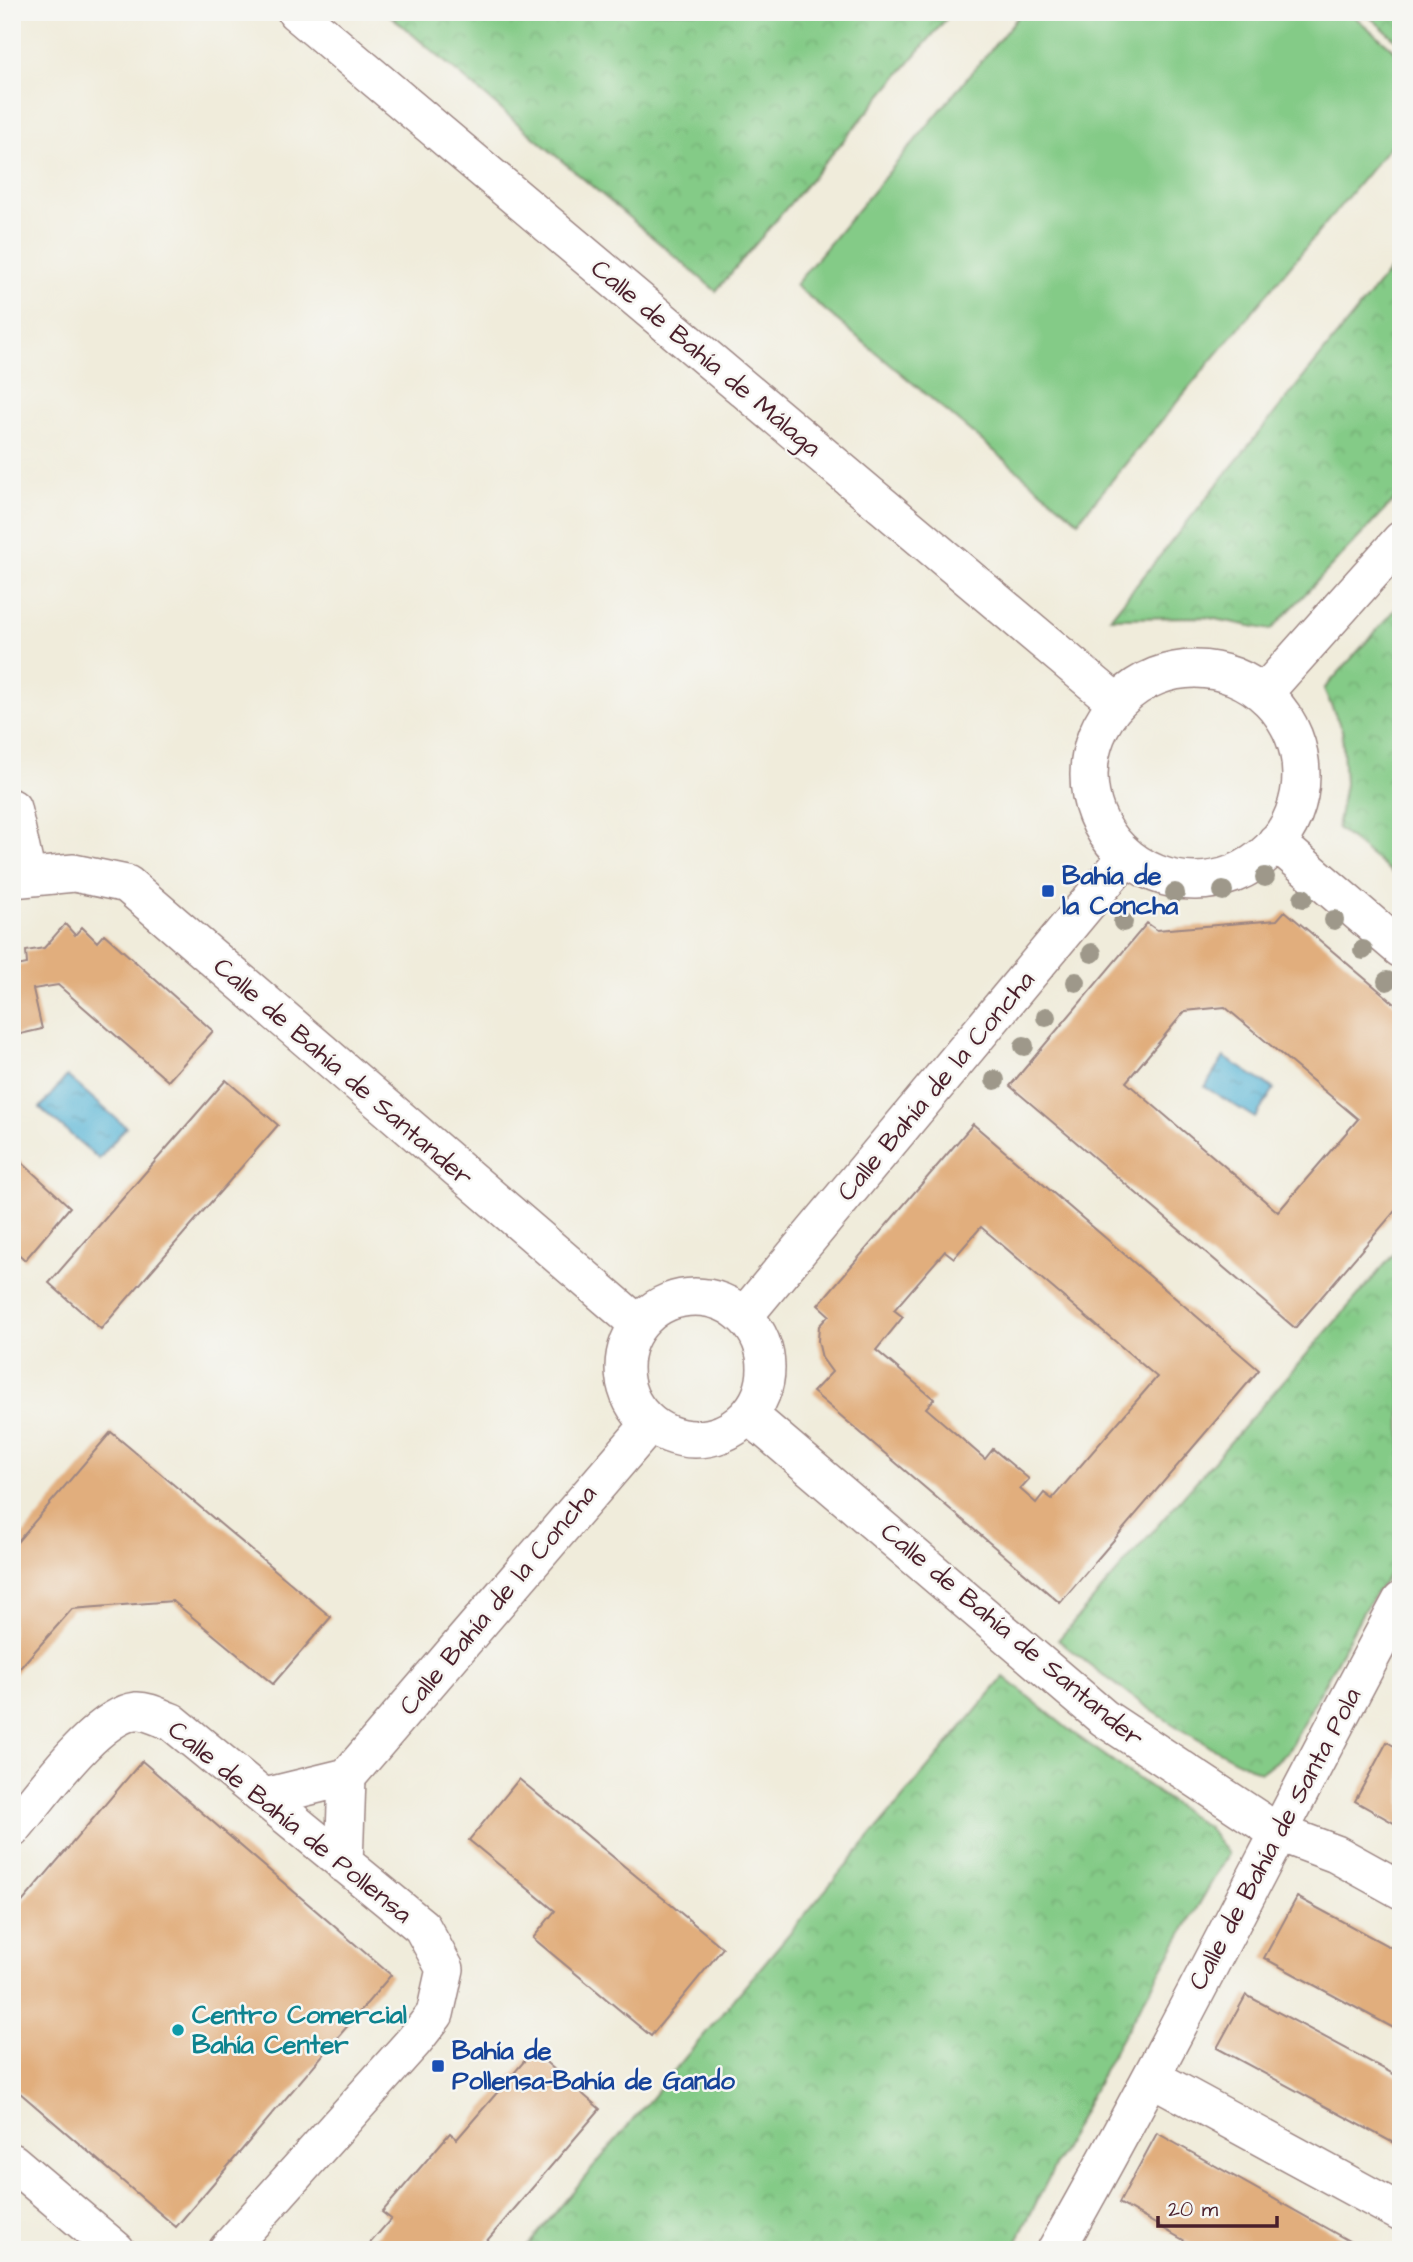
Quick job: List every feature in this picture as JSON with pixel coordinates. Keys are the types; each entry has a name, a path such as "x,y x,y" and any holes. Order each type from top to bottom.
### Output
{"street":[{"name":"Calle de Bahía de Málaga","path":"296,12 1117,703"},
{"path":"1264,693 1401,540"},
{"path":"1208,668 1238,676 1264,693 1284,717 1298,746 1301,777 1296,808 1276,842 1259,859 1225,878 1188,882 1153,874 1127,856 1101,826 1089,792 1089,757 1100,724 1117,703 1147,678 1177,669 1208,668"},
{"name":"Calle de Bahía de Santander","path":"12,808 20,878 74,873 127,884 638,1324"},
{"path":"1276,842 1401,949"},
{"name":"Calle Bahía de la Concha","path":"744,1315 1127,856"},
{"path":"700,1298 722,1303 744,1315 757,1334 765,1359 764,1386 750,1416 716,1436 693,1439 671,1435 650,1424 636,1407 627,1386 625,1364 638,1324 658,1308 678,1299 700,1298"},
{"name":"Calle de Bahía de Santander","path":"750,1416 1104,1718 1277,1832 1336,1854 1401,1890"},
{"name":"Calle Bahía de la Concha","path":"346,1777 650,1424"},
{"name":"Calle de Bahía de Santa Pola","path":"1056,2250 1151,2077 1277,1832 1401,1601"},
{"name":"Calle de Bahía de Pollensa","path":"12,1829 96,1730 119,1714 139,1710 172,1722 422,1927 445,1969 435,2014 227,2250"},
{"path":"265,1797 346,1777 344,1864"},
{"path":"1151,2077 1401,2213"},
{"path":"12,2162 116,2250"}],"green space":[{"path":"386,12 952,12 716,291"},
{"path":"1022,12 1349,12 1401,56 1401,133 1078,521 795,285"},
{"path":"1364,12 1401,12 1401,44"},
{"path":"1401,256 1401,493 1271,630 1205,617 1110,618"},
{"path":"1401,603 1401,880 1337,828 1345,784 1342,730 1324,689"},
{"path":"1401,1246 1401,1557 1363,1612 1287,1753 1261,1772 1180,1729 1131,1696 1058,1640"},
{"path":"1004,1677 1073,1733 1208,1828 1228,1854 1109,2060 1012,2250 524,2250"}],"water":[{"path":"1224,1057 1274,1089 1255,1118 1205,1087"},
{"path":"67,1076 126,1127 99,1159 40,1108"}],"building":[{"path":"1285,911 1401,1009 1401,1204 1295,1328 1010,1086 1147,923 1157,930 1277,920","holes":["1225,1007 1358,1119 1278,1212 1126,1082 1185,1011"]},
{"path":"65,924 75,935 82,927 97,942 104,934 213,1031 168,1081 58,985 33,989 42,1029 12,1036 12,967 27,964 26,951 44,948"},
{"path":"226,1080 278,1125 101,1329 49,1283"},
{"path":"973,1124 1259,1370 1060,1603 813,1392 832,1372 822,1358 818,1341 819,1326 829,1315 818,1305","holes":["981,1227 1157,1377 1052,1499 1044,1493 1036,1503 1020,1489 1029,1479 993,1449 985,1459 926,1408 934,1399 876,1350 903,1317 894,1310 945,1251 954,1258"]},
{"path":"16,1157 70,1207 25,1260 12,1248 12,1162"},
{"path":"111,1432 331,1617 273,1684 173,1601 72,1609 12,1677 12,1548"},
{"path":"1387,1742 1401,1750 1401,1827 1355,1801"},
{"name":"Centro Comercial Bahía Center","path":"142,1761 391,1975 176,2227 12,2086 12,1914"},
{"path":"519,1779 723,1948 651,2036 533,1938 555,1911 469,1840"},
{"path":"1297,1897 1401,1953 1401,2032 1264,1958"},
{"path":"1246,1995 1401,2078 1401,2147 1217,2048"},
{"path":"533,2051 600,2109 479,2250 364,2250 391,2219 382,2212 450,2133 457,2139"},
{"path":"1157,2133 1365,2250 1201,2250 1119,2203"}],"place":[{"name":"Bahía de la Concha","path":"1048,891"},
{"name":"Centro Comercial Bahía Center","path":"178,2030"},
{"name":"Bahía de Pollensa-Bahía de Gando","path":"438,2066"}]}
